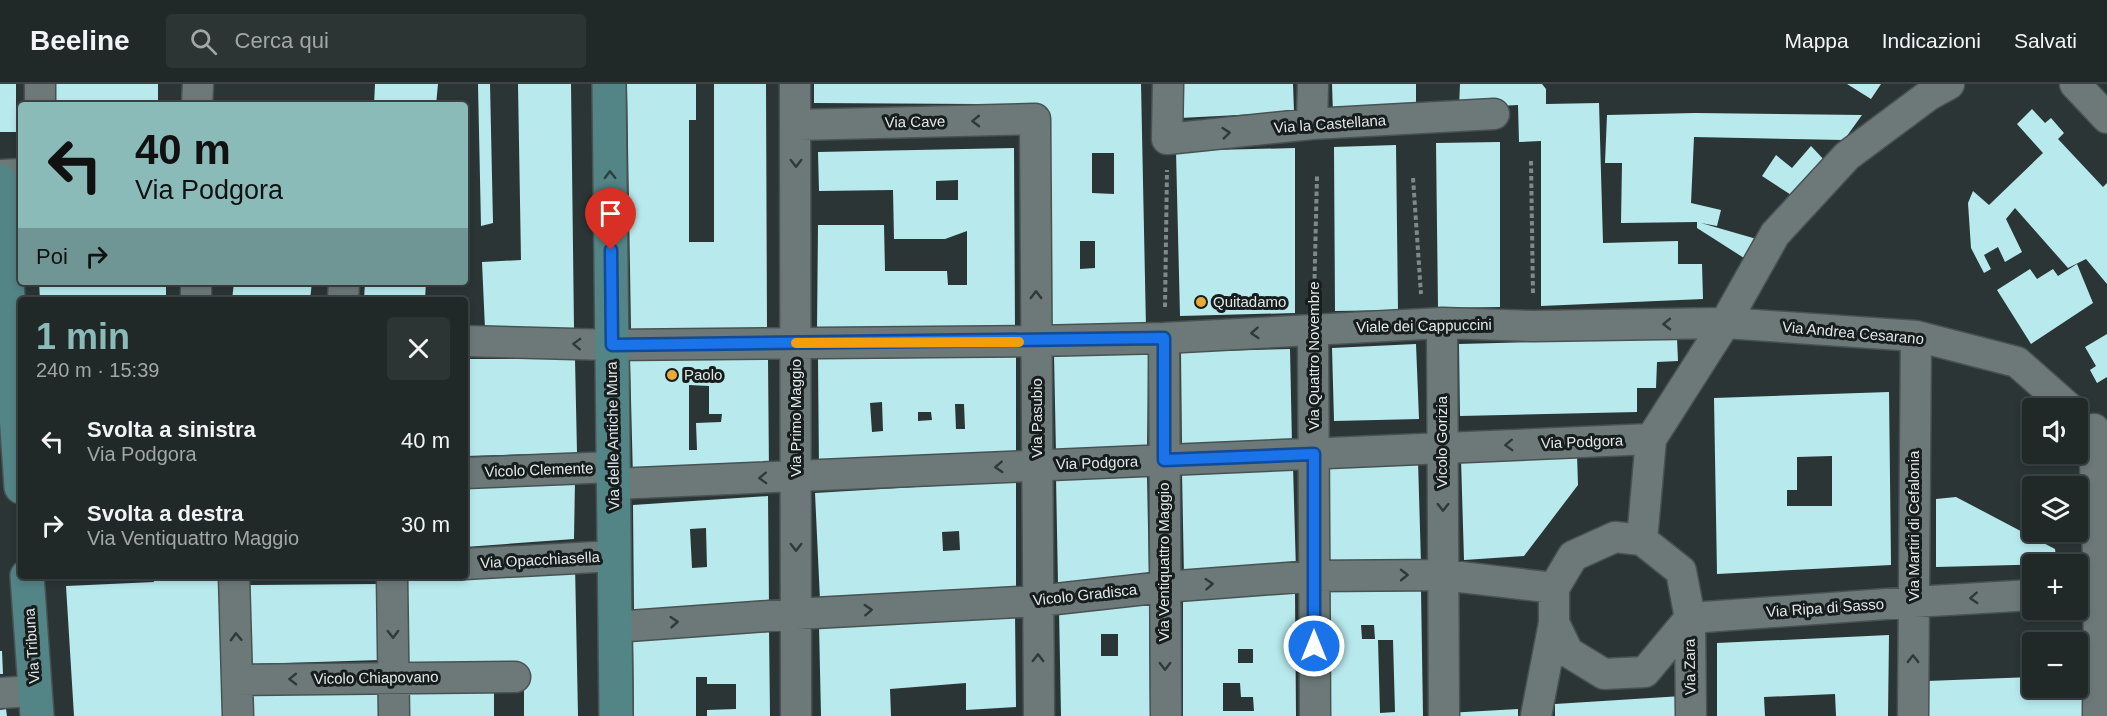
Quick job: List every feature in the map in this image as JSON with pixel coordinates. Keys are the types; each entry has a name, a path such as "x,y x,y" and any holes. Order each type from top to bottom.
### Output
{"main road":[{"name":"Via delle Antiche Mura","path":"609,84 616,716"},
{"path":"0,181 18,443"},
{"name":"Via Tribuna","path":"27,579 36,704"}],"street":[{"path":"39,84 40,102"},
{"path":"198,84 198,102"},
{"name":"Via Primo Maggio","path":"795,84 796,716"},
{"path":"1167,139 1168,84"},
{"path":"1312,124 1313,84"},
{"path":"1642,540 1651,439 1725,322 1775,234 1848,156 1929,95 1949,84"},
{"path":"2076,84 2107,117"},
{"name":"Via la Castellana","path":"1167,139 1312,124 1494,114"},
{"name":"Via Cave","path":"796,125 1035,119"},
{"name":"Via Pasubio","path":"1035,119 1039,716"},
{"path":"0,175 18,174"},
{"name":"Viale dei Cappuccini","path":"468,341 612,345 1036,341 1164,338 1442,323 1534,326 1725,322"},
{"name":"Via Andrea Cesarano","path":"1725,322 1916,336 2017,362 2058,398"},
{"name":"Vicolo Gorizia","path":"1442,323 1444,716"},
{"name":"Via Quattro Novembre","path":"1313,329 1315,716"},
{"name":"Via Martiri di Cefalonia","path":"1913,716 1916,336"},
{"name":"Via Ventiquattro Maggio","path":"1164,338 1166,716"},
{"path":"2093,429 2094,592 2098,716"},
{"name":"Via Podgora","path":"614,476 796,477 1651,439"},
{"name":"Vicolo Clemente","path":"468,473 614,476"},
{"path":"1536,716 1554,623 1554,588 1573,556 1615,537 1642,540 1681,571 1690,618 1645,672 1604,674 1568,652 1554,623"},
{"name":"Via Opacchiasella","path":"468,564 615,556"},
{"name":"Vicolo Gradisca","path":"615,627 796,614 1038,601 1164,587 1314,576 1443,575 1554,588"},
{"path":"234,579 238,716"},
{"path":"392,579 394,716"},
{"name":"Via Ripa di Sasso","path":"1690,618 2022,596"},
{"name":"Via Zara","path":"1690,618 1691,716"},
{"name":"Vicolo Chiapovano","path":"237,680 515,677"},
{"path":"0,693 36,704"}],"path":[{"path":"1164,338 1167,139"},
{"path":"1531,161 1534,326"},
{"name":"Via Quattro Novembre","path":"1313,329 1317,177"},
{"path":"1413,178 1421,304 1442,323"}],"building":[{"path":"0,84 16,84 16,132 0,132"},
{"path":"55,84 158,84 158,102 55,102"},
{"path":"375,84 438,84 436,102 374,102"},
{"path":"478,84 490,84 493,223 481,226"},
{"path":"518,84 571,84 574,329 485,329 482,262 521,260"},
{"path":"627,84 696,84 696,120 689,120 689,242 714,242 714,84 766,84 767,329 631,329"},
{"path":"814,84 1141,84 1146,328 1051,328 1050,115 978,115 977,104 814,103","holes":["1092,153 1114,153 1114,194 1092,193","1080,241 1095,241 1095,268 1080,269"]},
{"path":"1181,84 1293,84 1294,112 1180,118"},
{"path":"1332,84 1416,84 1416,111 1333,114"},
{"path":"1460,84 1542,84 1546,89 1546,104 1599,103 1603,243 1678,241 1678,264 1702,264 1703,299 1541,306 1541,141 1519,142 1518,105 1459,108"},
{"path":"1847,84 1881,84 1871,99"},
{"path":"2032,109 2045,123 2051,118 2064,133 2058,139 2103,187 2107,183 2107,284 2086,259 2068,268 2015,208 2006,219 2022,252 2005,262 1998,247 1984,255 1991,269 1984,273 1971,248 1968,203 1973,191 1989,205 2043,153 2017,124"},
{"path":"1695,113 1862,115 1844,140 1694,137 1691,203 1721,210 1717,226 1701,223 1767,242 1744,258 1697,228 1697,222 1621,223 1622,163 1605,163 1607,115"},
{"path":"1500,142 1500,307 1438,308 1436,143"},
{"path":"1396,145 1398,310 1335,311 1334,147"},
{"path":"1811,146 1827,163 1799,200 1762,176 1776,155 1792,168"},
{"path":"1014,148 1015,329 817,331 818,225 884,225 885,271 947,271 948,285 967,285 967,231 945,239 894,239 893,190 819,191 818,152","holes":["958,180 958,200 936,200 936,181"]},
{"path":"1295,148 1295,313 1180,316 1176,151"},
{"path":"2077,264 2093,303 2031,344 1997,290 2030,269 2037,279 2053,269 2058,276"},
{"path":"39,285 166,285 166,297 40,297"},
{"path":"234,285 312,285 310,297 232,297"},
{"path":"365,285 426,285 425,297 364,297"},
{"path":"2107,334 2107,377 2097,383 2090,370 2096,366 2085,347"},
{"path":"1677,338 1678,361 1657,362 1656,388 1637,388 1637,412 1460,416 1459,344"},
{"path":"1416,344 1419,419 1334,421 1332,348"},
{"path":"1290,349 1292,445 1182,449 1181,352"},
{"path":"1148,353 1147,453 1056,454 1054,354"},
{"path":"1016,357 1016,461 819,470 818,359","holes":["882,402 883,431 872,432 870,403","955,404 964,404 965,429 956,429","918,412 931,412 932,420 918,421"]},
{"path":"468,359 575,359 577,453 468,456"},
{"path":"630,359 768,359 769,474 633,479","holes":["689,385 709,386 709,414 722,414 721,422 696,423 697,450 689,450"]},
{"path":"1889,392 1891,565 1717,574 1714,398","holes":["1832,456 1832,506 1787,506 1787,490 1797,490 1797,457"]},
{"path":"1577,454 1578,485 1524,556 1464,560 1461,459"},
{"path":"1418,460 1421,564 1326,566 1323,465"},
{"path":"1293,466 1296,571 1184,577 1182,471"},
{"path":"1147,476 1149,580 1058,585 1056,477"},
{"path":"575,480 574,539 468,547 468,483"},
{"path":"1016,481 1016,590 820,600 815,493","holes":["959,531 960,550 943,551 942,532"]},
{"path":"768,496 769,605 634,612 633,505","holes":["706,528 707,567 692,568 690,529"]},
{"path":"1956,497 2022,532 2022,542 2042,542 2055,549 2056,554 2022,554 2022,565 1936,567 1936,499"},
{"path":"575,565 578,716 524,716 524,667 407,669 408,579 468,579 468,576"},
{"path":"154,579 219,579 223,716 74,716 66,586 154,582"},
{"path":"377,584 379,660 250,664 249,585"},
{"path":"1421,591 1423,716 1329,716 1325,592","holes":["1361,625 1374,625 1375,639 1362,639","1378,640 1393,640 1395,712 1380,713"]},
{"path":"1295,593 1296,716 1183,716 1183,598","holes":["1238,649 1253,649 1253,663 1238,663","1223,683 1240,683 1241,697 1253,697 1254,711 1223,711"]},
{"path":"1149,605 1150,716 1061,716 1059,609","holes":["1101,634 1118,634 1118,656 1101,656"]},
{"path":"1015,614 1016,707 966,710 966,683 890,689 891,716 821,716 819,625"},
{"path":"769,628 770,716 707,716 707,710 736,709 736,684 707,684 707,677 696,677 696,716 634,716 633,636"},
{"path":"1889,635 1888,716 1836,716 1835,694 1764,697 1765,716 1717,716 1717,643"},
{"path":"0,651 2,651 3,674 0,674"},
{"path":"2022,677 2022,698 2083,698 2083,716 1927,716 1927,681"},
{"path":"494,685 494,716 409,716 408,688"},
{"path":"380,687 381,716 251,716 250,689"},
{"path":"1682,696 1682,716 1555,716 1555,704"},
{"path":"6,709 7,716 0,716 0,710"},
{"path":"1518,709 1518,716 1447,716 1447,713"}],"slow traffic":[{"path":"796,343 1019,342"}],"place":[{"name":"Quitadamo","path":"1201,302"},
{"name":"Paolo","path":"672,375"}],"route":[{"path":"611,250 612,345 1014,342 1164,338 1164,460 1314,454 1314,646"}]}
